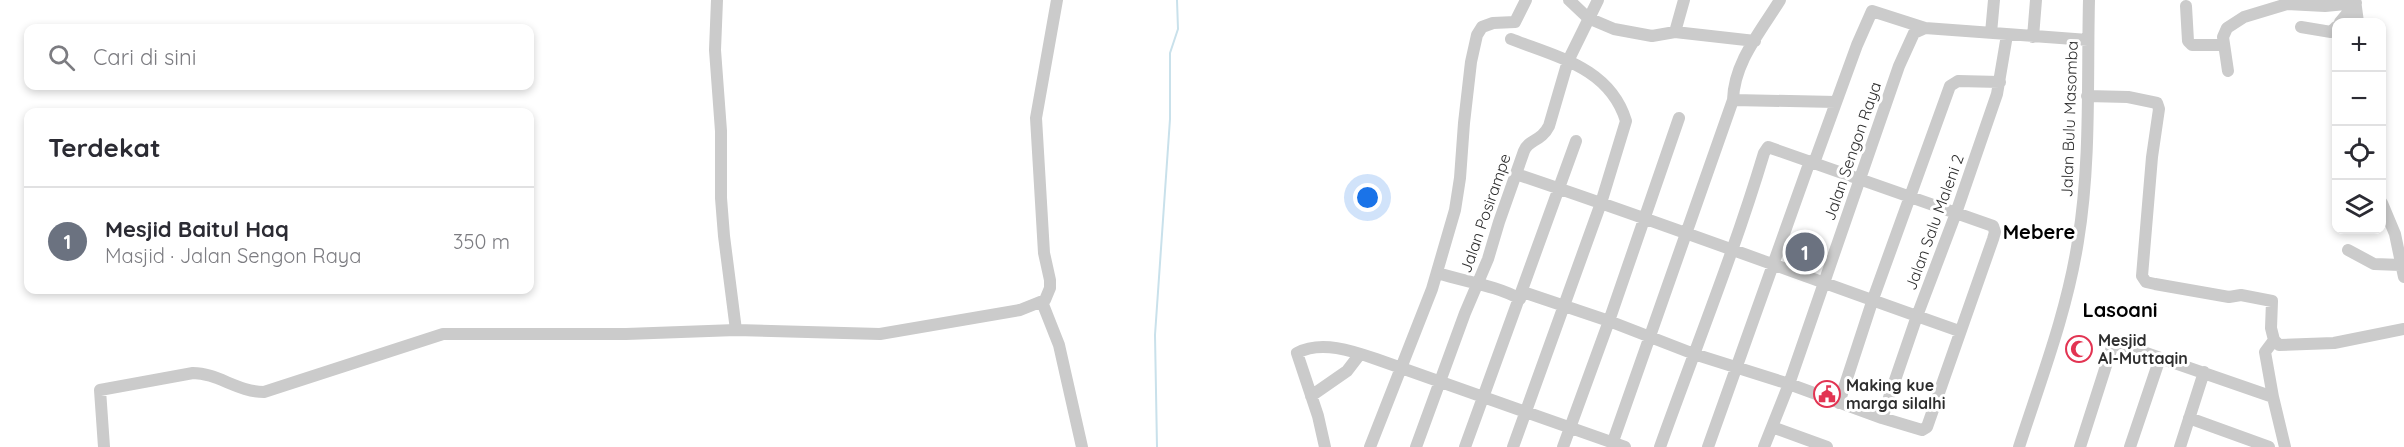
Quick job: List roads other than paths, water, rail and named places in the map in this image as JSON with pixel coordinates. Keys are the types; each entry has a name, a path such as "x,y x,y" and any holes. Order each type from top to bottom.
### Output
{"street":[{"path":"717,0 715,50 721,131 722,217 736,330"},
{"path":"104,447 100,390 203,373 235,386 264,392 443,334 591,334 736,330 880,334 1020,309 1042,302 1048,296 1050,288 1044,252 1036,118 1058,0"},
{"path":"1370,447 1438,273 1455,210 1461,178 1464,123 1474,44 1479,30 1487,25 1515,22 1526,0"},
{"path":"1569,0 1588,18 1614,29 1652,36 1675,32 1755,41"},
{"name":"Jalan Posirampe","path":"1416,447 1465,314 1479,284 1526,145 1539,140 1549,126 1568,61 1598,0"},
{"path":"1675,32 1684,0"},
{"path":"1325,447 1297,353 1328,348 1360,354 1483,396 1616,446 1733,100 1734,80 1739,67 1780,0"},
{"path":"1991,33 1994,0"},
{"path":"2033,37 2036,0"},
{"name":"Jalan Bulu Masomba","path":"2019,447 2062,315 2072,276 2081,219 2085,179 2089,0"},
{"path":"2343,18 2356,1"},
{"path":"2356,1 2358,18"},
{"path":"2228,71 2223,45 2225,32 2233,23 2276,6 2304,3 2333,6 2356,1"},
{"path":"2186,6 2188,41 2192,45 2223,45"},
{"path":"1708,447 1812,162 1857,45 1873,11 1925,28 2088,40"},
{"path":"2301,27 2332,31"},
{"name":"Jalan Sengon Raya","path":"1764,447 1789,384 1907,45 1915,32 1925,28"},
{"name":"Jalan Salu Maleni 2","path":"1882,418 1956,213 2000,82 2007,35"},
{"path":"1511,39 1592,73 1615,95 1626,121 1601,203 1513,447"},
{"path":"1839,403 1873,299 1947,93 1953,83 1958,81 2000,82"},
{"path":"2087,96 2144,99 2154,101 2158,106 2142,266 2145,280 2155,284 2229,297 2241,295 2272,301 2271,328 2274,340 2279,345 2334,343 2404,329"},
{"path":"1733,100 1836,102"},
{"path":"1563,447 1645,220 1679,118"},
{"path":"1465,447 1576,141"},
{"path":"1438,273 1564,306 1694,354 1737,366 1922,430 1925,429 1995,232 1993,226 1773,148 1766,148 1733,249 1694,354 1660,447"},
{"path":"1516,174 1959,331"},
{"path":"2348,249 2374,264 2403,271 2401,246 2386,212"},
{"path":"1042,302 1059,345 1082,447"},
{"path":"2274,340 2265,352 2272,398 2285,447"},
{"path":"2080,447 2113,345 2120,344 2204,372 2272,398"},
{"path":"1311,396 1347,371 1360,354"},
{"path":"2130,447 2160,358"},
{"path":"2180,447 2204,372"},
{"path":"2189,418 2269,447"},
{"path":"1772,427 1827,447"}],"waterway":[{"path":"1157,447 1155,335 1170,119 1170,53 1178,29 1177,0"}],"place":[{"name":"Mesjid Baitul Haq","path":"1805,252"},
{"name":"Mesjid Al-Muttaqin","path":"2079,349"},
{"name":"Making kue marga silalhi","path":"1827,394"}],"district":[{"name":"Mebere","path":"2039,232"},
{"name":"Lasoani","path":"2120,310"}]}
